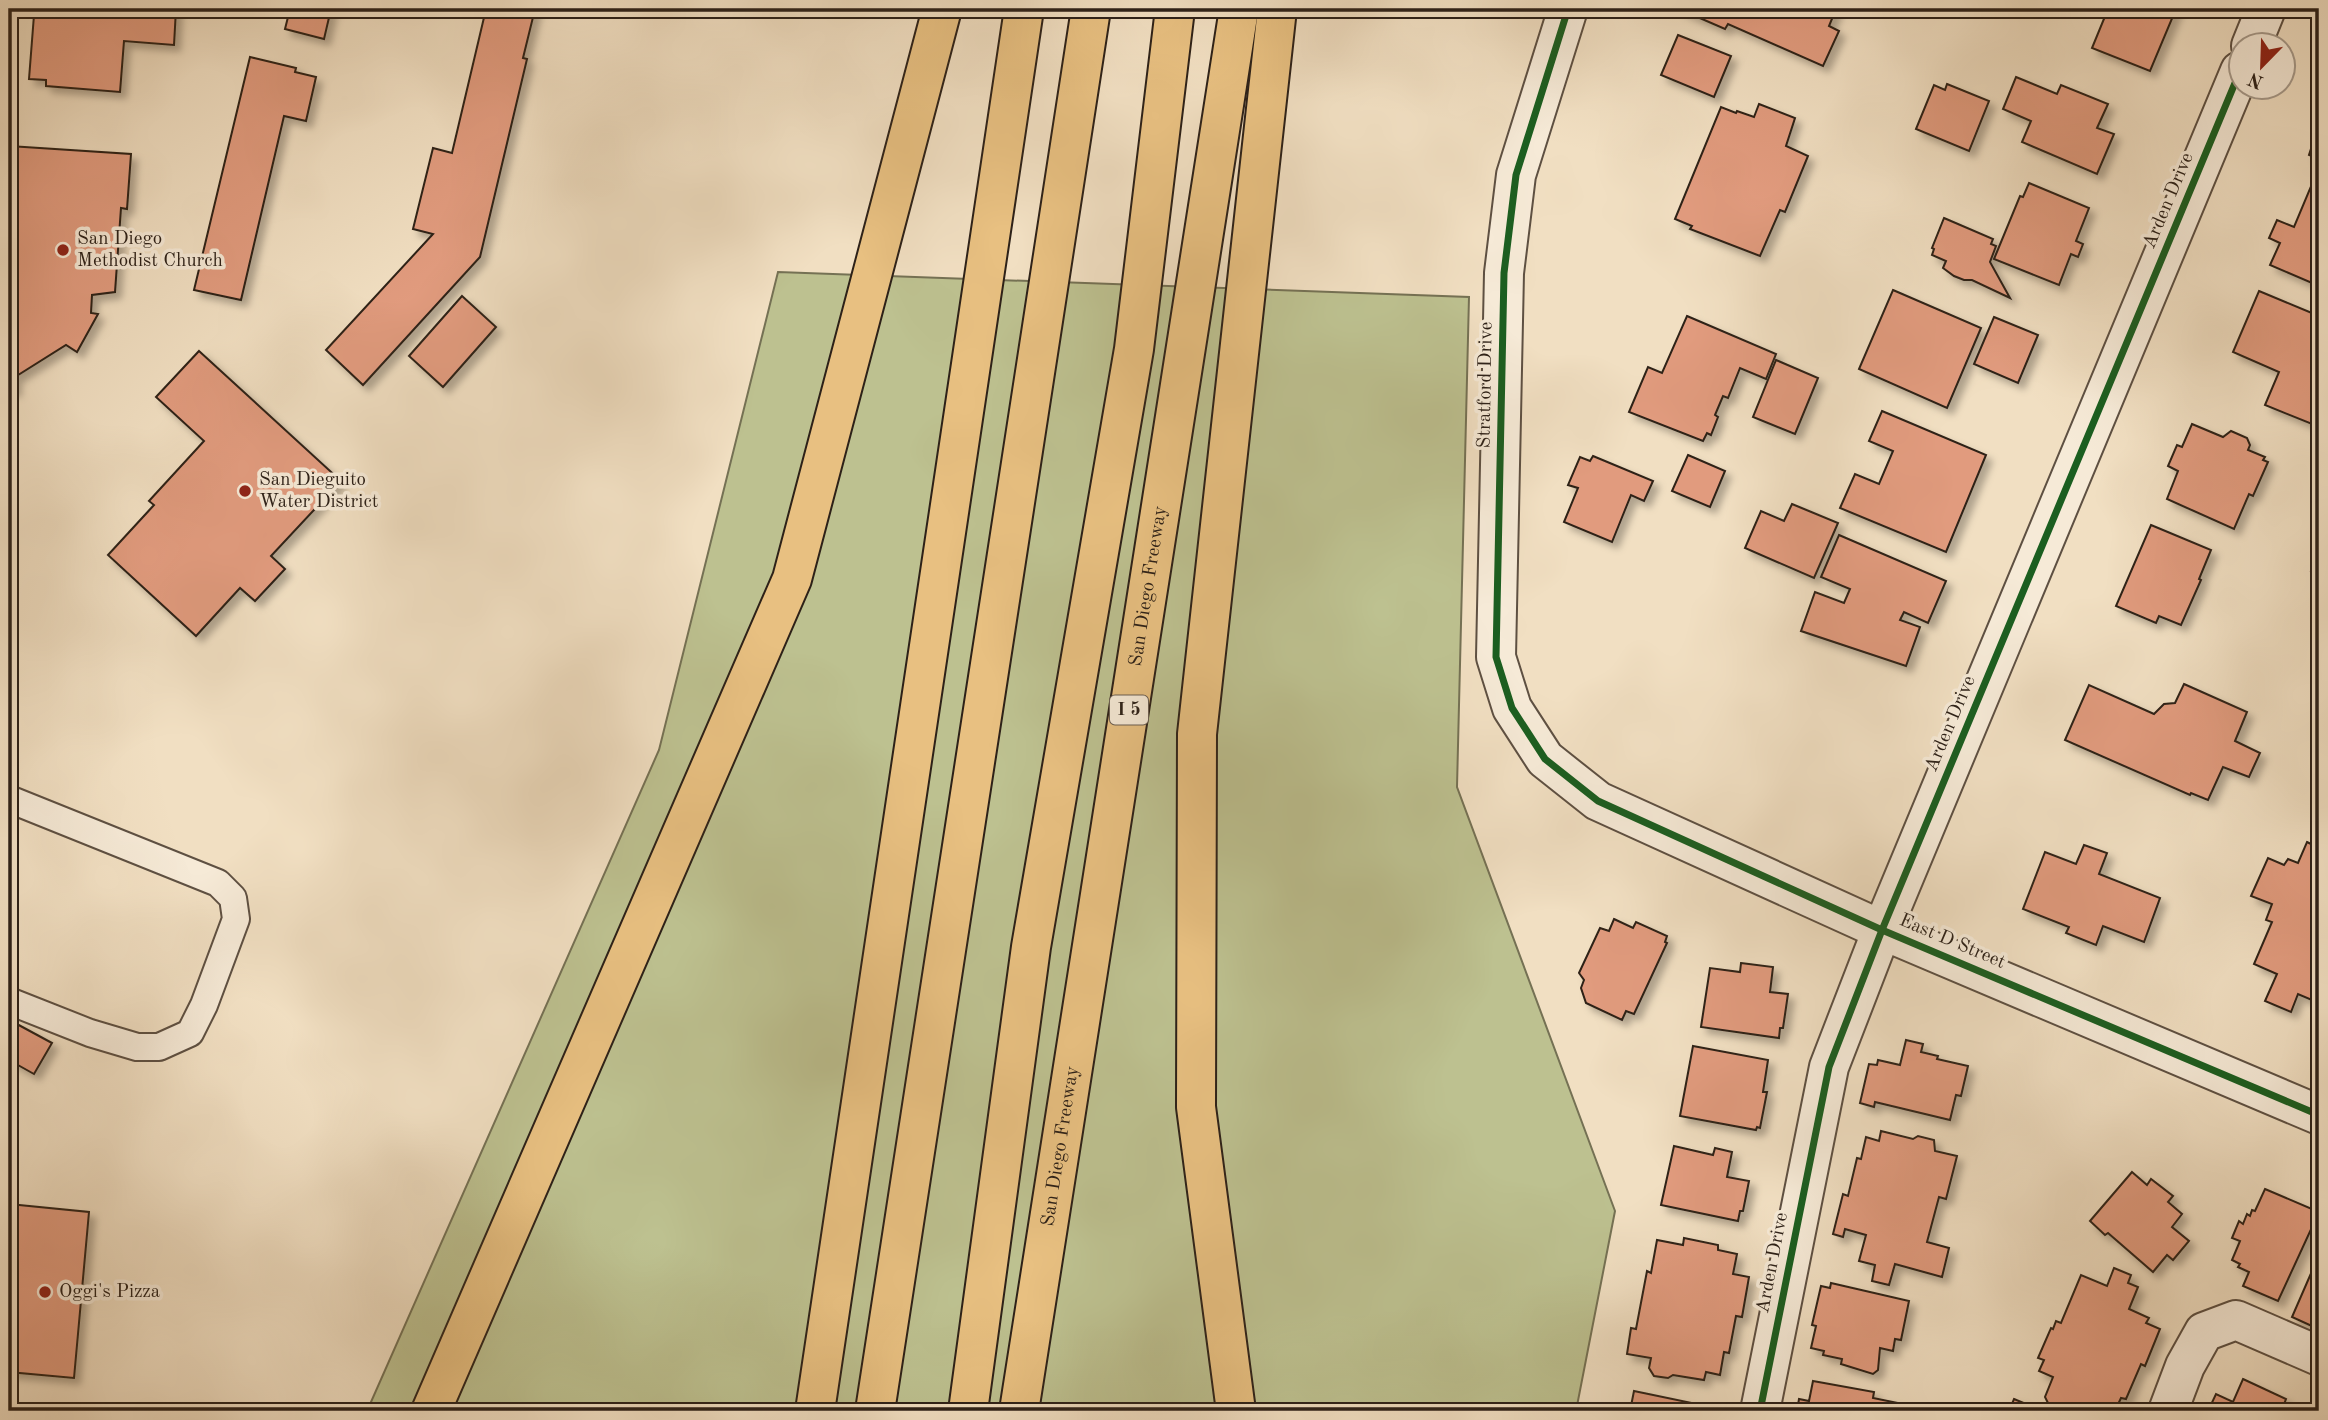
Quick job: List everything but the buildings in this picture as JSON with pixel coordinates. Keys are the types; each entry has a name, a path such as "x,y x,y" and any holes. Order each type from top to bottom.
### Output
{"highway":[{"path":"431,1411 792,579 942,9"},
{"path":"815,1411 1024,9"},
{"path":"875,1411 1091,9"},
{"path":"968,1411 1031,947 1134,349 1175,9"},
{"name":"San Diego Freeway","path":"1019,1411 1239,9"},
{"path":"1236,1411 1196,1107 1197,734 1277,9"}],"street":[{"name":"Stratford Drive","path":"1545,759 1512,708 1496,657 1504,273 1516,175 1568,9"},
{"path":"2257,32 2266,9"},
{"name":"Arden Drive","path":"1760,1411 1829,1067 1882,930 2228,102"},
{"name":"East D Street","path":"1545,759 1598,801 1882,930 2319,1115"},
{"path":"2168,1411 2185,1366 2204,1332 2236,1320 2319,1356"}],"lane":[{"path":"9,799 218,883 233,898 236,919 204,1005 190,1033 159,1047 137,1047 90,1033 9,1002"}],"green space":[{"path":"778,272 1469,297 1457,787 1615,1211 1576,1411 367,1411 659,750"}],"cycle path":[{"path":"1568,9 1516,175 1504,273 1496,657 1512,708 1545,759 1598,801 1882,930 2319,1115"},
{"path":"1760,1411 1829,1067 1882,930 2227,102"}],"place":[{"name":"San Diego Methodist Church","path":"63,250"},
{"name":"San Dieguito Water District","path":"245,491"},
{"name":"Oggi's Pizza","path":"45,1292"}]}
